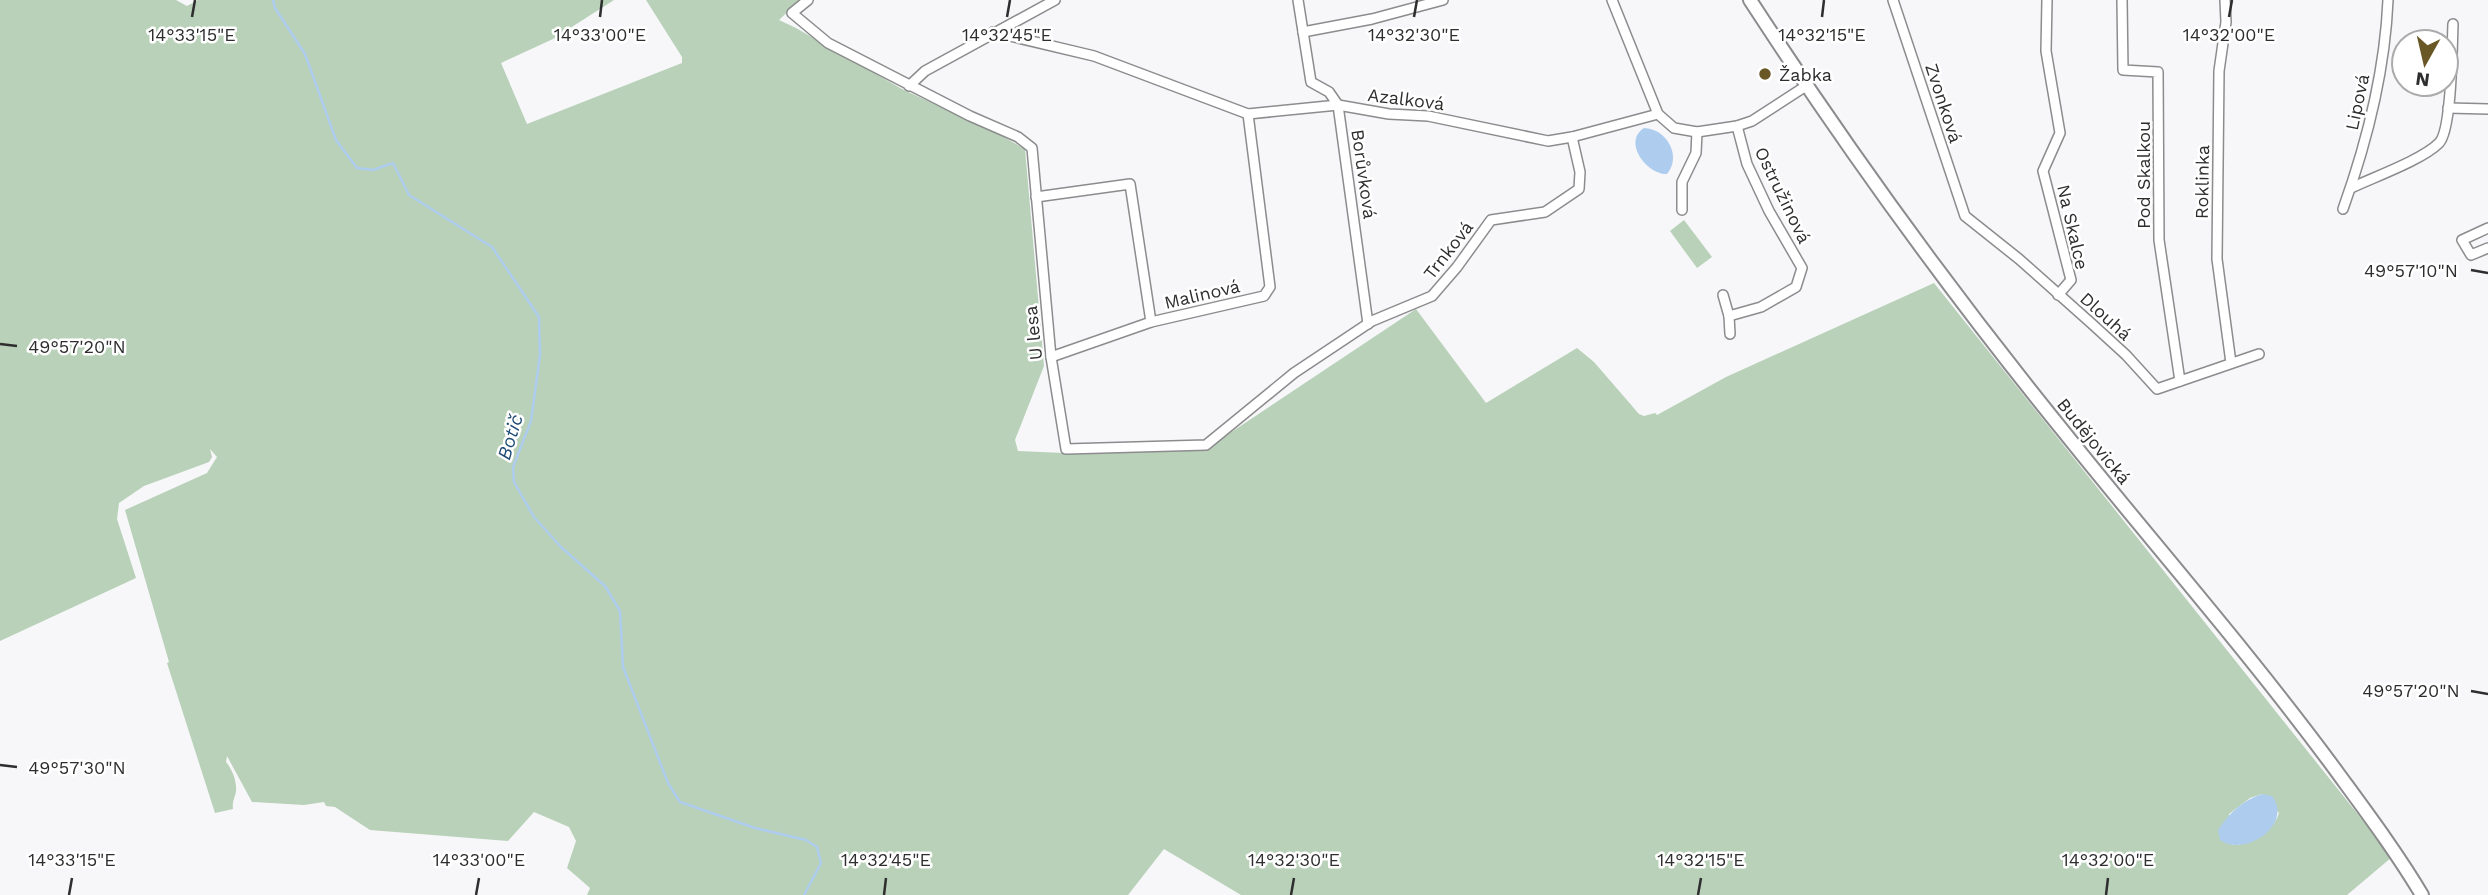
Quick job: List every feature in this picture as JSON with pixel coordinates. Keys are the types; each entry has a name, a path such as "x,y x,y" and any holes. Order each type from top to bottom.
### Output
{"main road":[{"name":"Budějovická","path":"1750,0 1805,86 1927,255 2054,420 2295,717 2400,857 2422,895"}],"street":[{"name":"U lesa","path":"808,0 792,13 828,43 909,86 1018,137 1032,148 1051,357 1066,449 1206,445 1294,373 1368,324"},
{"path":"909,86 925,71 1055,0"},
{"path":"1298,0 1311,82 1329,92 1338,105"},
{"path":"1303,32 1372,19 1443,0"},
{"path":"1612,0 1658,114 1674,128 1697,132 1737,126 1752,121 1805,86"},
{"name":"Zvonková","path":"1894,0 1965,216"},
{"name":"Na Skalce","path":"2046,0 2046,51 2060,133 2043,171 2071,280 2058,295"},
{"name":"Pod Skalkou","path":"2122,0 2123,70 2158,72 2159,240 2180,381"},
{"name":"Roklinka","path":"2225,0 2226,22 2219,71 2217,259 2231,363"},
{"name":"Lipová","path":"2343,209 2368,129 2379,80 2388,0"},
{"path":"2351,188 2415,158 2440,142 2448,108 2453,24"},
{"name":"Azalková","path":"993,32 1094,57 1248,114 1338,105 1389,114 1428,116 1548,141 1658,114"},
{"name":"Borůvková","path":"1338,105 1368,324"},
{"path":"2448,108 2488,109"},
{"name":"Malinová","path":"1051,357 1151,322 1264,296 1270,287 1248,114"},
{"name":"Ostružinová","path":"1729,316 1761,307 1796,287 1802,268 1769,211 1747,164 1737,126"},
{"path":"1682,210 1682,182 1696,153 1697,132"},
{"name":"Trnková","path":"1368,324 1432,296 1491,220 1545,212 1579,189 1580,172 1572,137"},
{"path":"1035,197 1130,184 1151,322"},
{"name":"Dlouhá","path":"1965,216 2009,250 2126,355 2157,389 2180,381"},
{"path":"2487,230 2462,240 2471,255 2488,248"},
{"path":"1723,295 1729,316 1730,334"},
{"path":"2180,381 2259,354"}],"green space":[{"path":"0,0 176,0 187,6 198,0 614,0 553,39 501,63 527,124 682,63 682,57 646,0 800,0 779,20 902,89 1025,149 1044,366 1015,440 1018,451 1064,453 1206,449 1416,309 1486,403 1577,348 1594,362 1639,414 1657,415 1726,377 1934,283 2392,857 2347,895 1241,895 1164,849 1128,895 587,895 590,888 567,868 576,841 569,827 534,812 508,841 370,830 335,807 326,806 324,802 304,805 252,802 227,756 226,762 236,783 233,809 215,813 167,663 169,662 125,510 207,473 217,457 210,449 212,457 209,462 144,486 119,503 117,519 136,578 0,641","holes":["2262,794 2279,813 2272,826 2260,836 2247,843 2232,845 2229,814 2250,798"]},
{"path":"1684,220 1712,257 1697,268 1670,231"}],"water":[{"path":"1644,128 1659,133 1670,145 1673,159 1667,174 1659,173 1645,164 1636,149 1638,134"},
{"path":"2262,794 2272,796 2277,807 2277,817 2272,827 2264,835 2242,845 2220,840 2218,830 2227,818 2242,804"}],"waterway":[{"name":"Botič","path":"273,0 275,8 305,54 336,140 357,168 373,170 393,163 409,195 492,247 539,317 540,355 531,421 513,467 514,482 534,517 561,547 605,586 620,611 623,667 668,783 680,802 755,828 806,840 817,847 821,863 804,895"}],"place":[{"name":"Žabka","path":"1765,74"}]}
